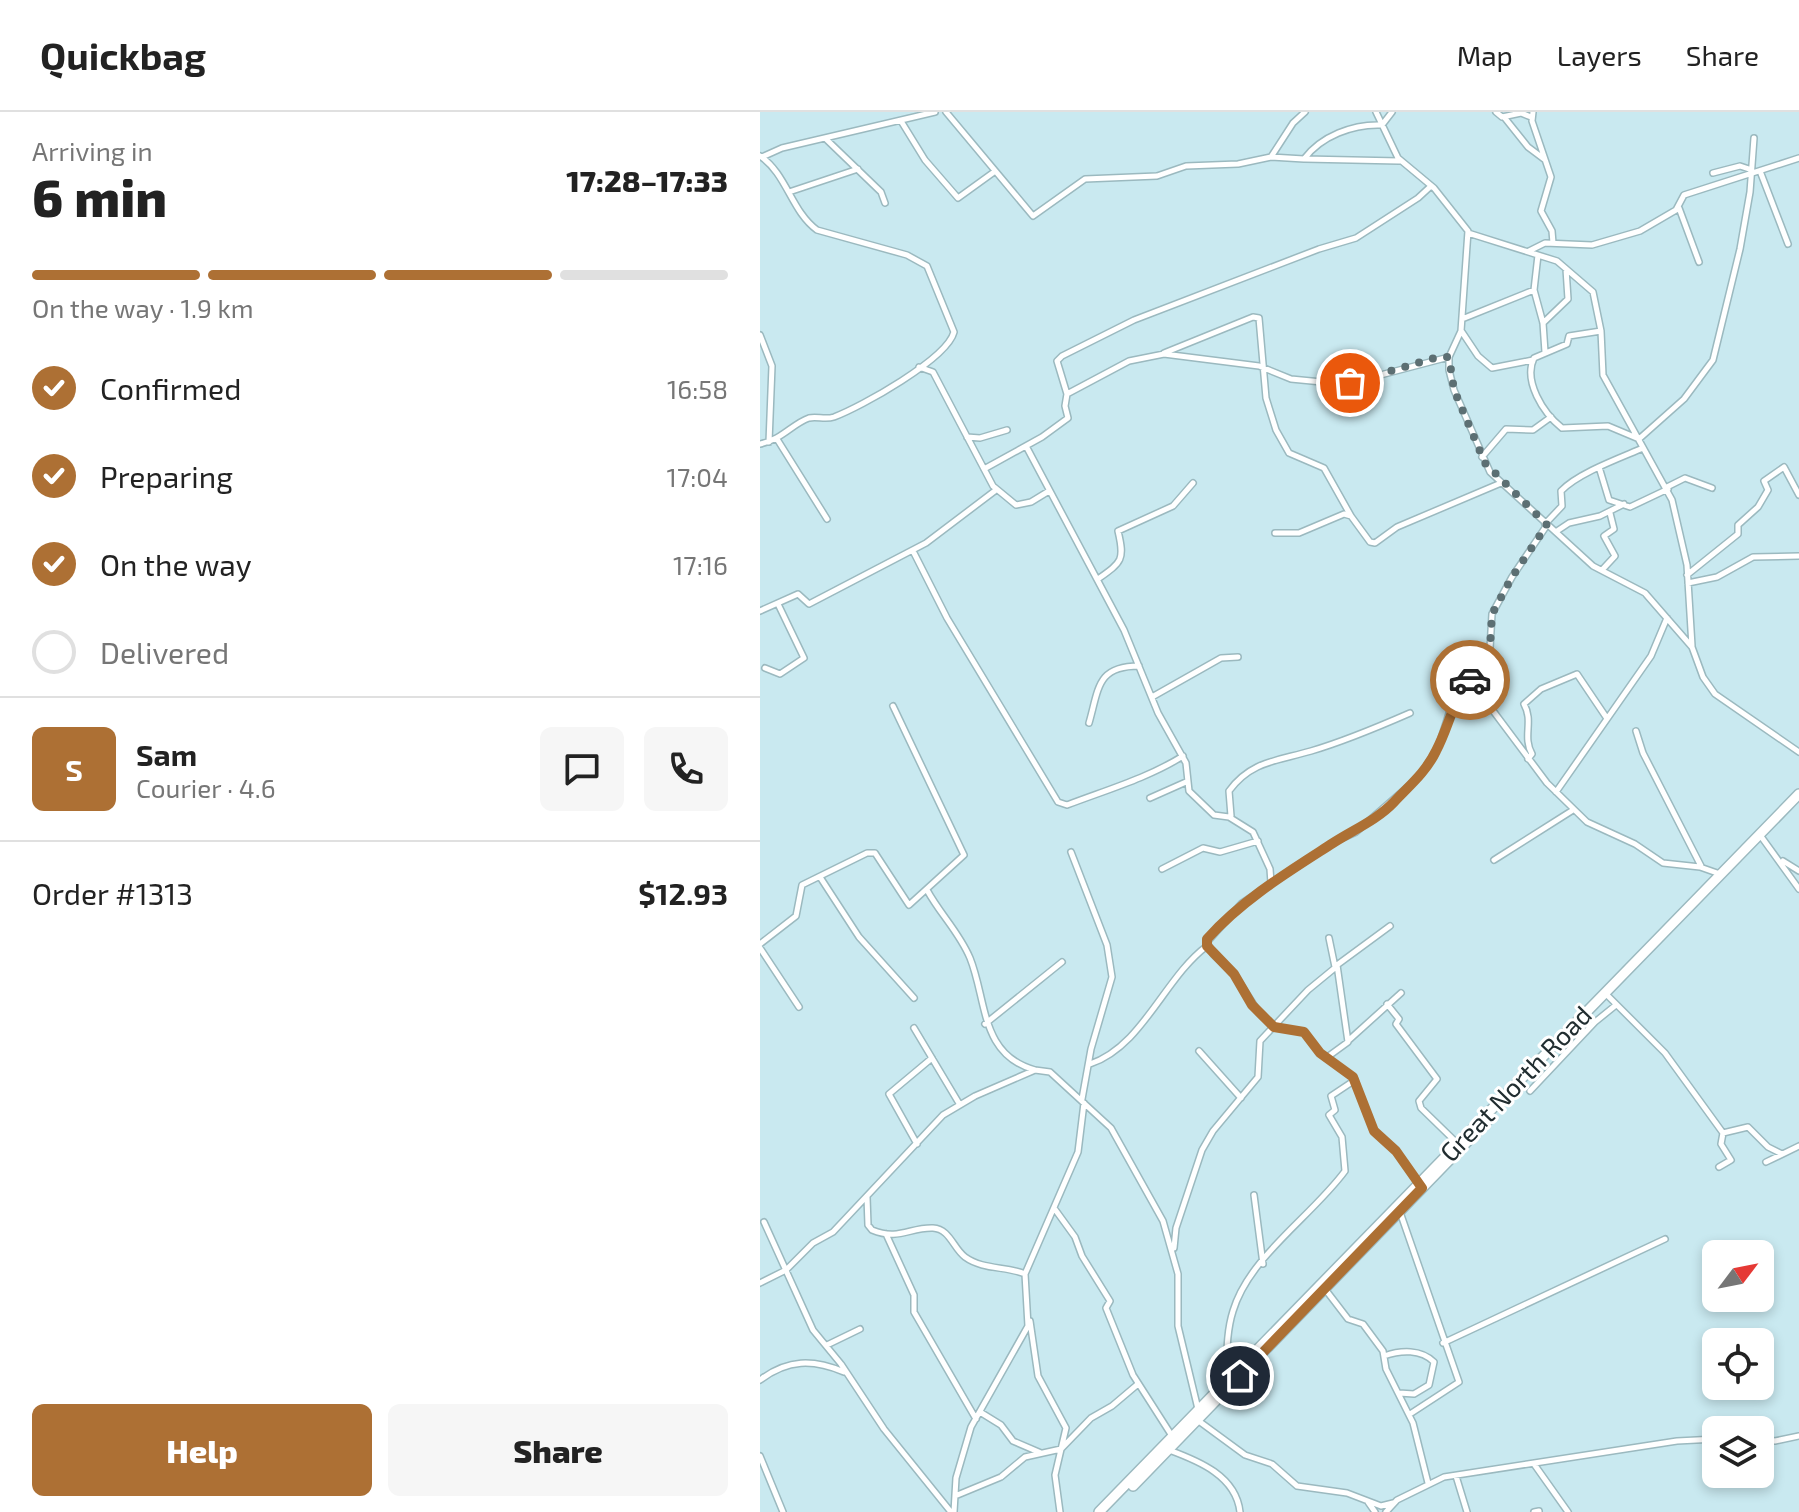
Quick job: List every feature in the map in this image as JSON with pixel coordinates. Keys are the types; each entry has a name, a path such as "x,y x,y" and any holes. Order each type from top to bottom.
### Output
{"highway":[{"name":"Great North Road","path":"1761,836 1799,794"},
{"name":"Great North Road","path":"1108,1512 1168,1450 1226,1380 1799,800"},
{"name":"Great North Road","path":"1099,1512 1172,1436 1325,1289 1400,1211 1457,1143 1606,994"}],"street":[{"path":"760,444 777,439 808,419 826,419 866,402 945,348 954,332 931,270 907,255 817,230 805,220 789,192 761,156 782,148 827,140 935,112"},
{"path":"946,112 1033,216 1085,179 1157,176 1186,166 1238,164 1271,157 1400,161"},
{"path":"1271,157 1293,123 1305,112"},
{"path":"1376,112 1400,161 1431,186 1468,233 1461,331 1449,357 1450,379 1482,457 1502,483 1546,525 1601,570 1641,590 1692,647"},
{"path":"1382,125 1392,112"},
{"path":"1496,112 1504,117 1528,147 1545,160"},
{"path":"1504,117 1521,113 1532,115 1551,177 1541,215 1552,231 1553,243"},
{"path":"901,121 930,167 958,198 994,172"},
{"path":"1304,159 1315,147 1339,132 1367,125 1382,125"},
{"path":"1639,439 1684,399 1713,360 1740,249 1754,138"},
{"path":"827,140 881,192 885,203"},
{"path":"1528,251 1553,243 1589,245 1640,231 1678,207 1684,195 1799,158"},
{"path":"1713,173 1740,166 1751,172"},
{"path":"789,192 858,169"},
{"path":"1760,171 1788,244"},
{"path":"984,469 1068,418 1065,406 1067,394 1058,364 1062,356 1134,320 1319,249 1356,238 1418,198 1431,186"},
{"path":"1678,207 1699,262"},
{"path":"1468,233 1496,245 1528,251 1566,268 1593,292 1601,331 1603,375 1668,488 1687,579 1692,647 1700,669 1715,694 1799,752"},
{"path":"1538,255 1534,290 1543,323 1545,353"},
{"path":"1543,323 1568,299 1566,268"},
{"path":"1461,320 1469,314 1513,301 1534,290"},
{"path":"1067,394 1121,365 1164,354 1257,316 1262,321 1266,398 1282,442 1289,453 1324,468 1351,516 1370,542 1375,543 1400,526 1502,483"},
{"path":"1461,331 1478,356 1492,368 1533,360 1568,343 1569,336 1601,331"},
{"path":"760,335 772,366 769,442"},
{"path":"1164,354 1259,366 1263,370 1308,382 1350,383 1438,357 1449,357"},
{"path":"1533,360 1529,370 1534,389 1551,417 1562,428 1608,426 1639,439"},
{"path":"918,367 933,372 996,490 1016,505 1031,502 1049,491"},
{"path":"1482,457 1506,429 1533,430 1551,417"},
{"path":"966,436 980,438 1007,430"},
{"path":"777,439 827,519"},
{"path":"1026,446 1098,579 1152,697 1183,756 1186,782 1192,794 1214,815 1231,817 1253,832 1270,869 1271,883"},
{"path":"1420,1186 1396,1151 1374,1131 1355,1080 1326,1058 1304,1032 1274,1027 1252,1005 1234,974 1207,946 1207,939 1238,907 1271,883 1356,832 1419,777 1437,750 1450,708 1490,648 1492,614 1512,577 1562,506 1562,489 1607,460 1643,448"},
{"path":"1599,467 1609,500 1630,507 1685,478 1712,488"},
{"path":"1687,579 1738,534 1738,525 1758,507 1768,490 1764,481 1784,467 1799,495"},
{"path":"1098,579 1117,566 1123,553 1118,531 1173,506 1193,483"},
{"path":"760,611 798,594 809,604 913,551 996,490"},
{"path":"1601,570 1615,556 1604,536 1614,529 1610,509 1625,503"},
{"path":"1557,531 1569,523 1610,513"},
{"path":"1275,533 1295,534 1341,515 1351,516"},
{"path":"913,551 958,637 1058,802 1067,805 1171,766 1183,756"},
{"path":"1687,579 1717,577 1753,557 1799,556"},
{"path":"765,668 780,674 804,658 778,604"},
{"path":"1556,792 1651,656 1667,618"},
{"path":"1152,697 1221,658 1238,657"},
{"path":"1089,723 1106,673 1116,667 1139,666"},
{"path":"1528,759 1532,754 1526,739 1531,717 1524,704 1541,689 1577,674 1606,717"},
{"path":"1465,687 1469,692 1476,688 1528,759 1573,810 1590,824 1635,844 1660,862 1702,867 1722,875"},
{"path":"799,1007 760,946 796,916 802,885 872,852 908,904 965,853 893,706"},
{"path":"1231,817 1229,791 1242,775 1264,761 1308,752 1410,713"},
{"path":"1636,731 1643,753 1689,836 1702,867"},
{"path":"1150,798 1186,782"},
{"path":"1494,860 1573,810"},
{"path":"1761,836 1799,889"},
{"path":"1162,869 1203,848 1220,852 1258,841"},
{"path":"1060,1512 1055,1475 1066,1428 1038,1376 1025,1274 1078,1152 1091,1049 1111,983 1111,956 1071,852"},
{"path":"1778,858 1799,871"},
{"path":"820,877 859,937 914,998"},
{"path":"927,890 957,931 971,960 985,1024 1006,1052 1035,1070 1055,1075 1111,1128 1127,1159 1146,1185 1173,1252 1178,1274 1178,1326 1196,1414 1245,1455 1272,1464 1297,1486 1347,1493 1381,1506 1394,1503 1428,1483 1456,1476 1702,1440"},
{"path":"1173,1252 1176,1228 1202,1150 1258,1077 1259,1045 1308,990 1390,926"},
{"path":"1329,938 1348,1019 1348,1042"},
{"path":"1090,1064 1132,1034 1168,984 1207,946"},
{"path":"985,1024 1062,962"},
{"path":"1326,1058 1401,993"},
{"path":"1606,994 1665,1053 1723,1133 1721,1144 1731,1160 1719,1167"},
{"path":"1387,1004 1399,1019 1396,1024 1408,1045 1437,1079 1419,1101 1421,1108 1457,1143"},
{"path":"1530,1091 1595,1022 1616,1005"},
{"path":"914,1028 960,1105"},
{"path":"1199,1051 1241,1098"},
{"path":"917,1144 889,1094 932,1058"},
{"path":"760,1283 786,1270 813,1243 833,1232 939,1119 970,1099 1035,1070"},
{"path":"1226,1380 1233,1311 1241,1293 1283,1236 1345,1171 1342,1137 1329,1115 1335,1110 1331,1096 1355,1080"},
{"path":"957,1097 970,1099"},
{"path":"1723,1133 1748,1127 1768,1147 1782,1154"},
{"path":"1766,1162 1799,1146"},
{"path":"1254,1195 1263,1264"},
{"path":"867,1197 869,1228 903,1236 935,1228 949,1237 964,1256 992,1268 1025,1274"},
{"path":"1053,1208 1075,1237 1082,1256 1110,1301 1107,1311 1138,1384 1172,1436"},
{"path":"1400,1211 1443,1343 1459,1382 1410,1414"},
{"path":"764,1222 808,1322 884,1429 953,1512"},
{"path":"886,1234 914,1295 914,1312 976,1419"},
{"path":"1443,1343 1665,1239"},
{"path":"1325,1289 1348,1319 1363,1324 1384,1356 1386,1369 1410,1414 1428,1483"},
{"path":"953,1512 958,1468 976,1419 1030,1321"},
{"path":"827,1345 860,1329"},
{"path":"1384,1356 1400,1351 1422,1353 1434,1362 1429,1385 1416,1393 1399,1393"},
{"path":"760,1380 775,1370 809,1361 845,1373"},
{"path":"955,1496 1001,1477 1020,1460 1061,1449 1095,1414 1112,1406 1138,1384"},
{"path":"980,1412 1001,1425 1015,1442 1041,1453"},
{"path":"1774,1441 1799,1436"},
{"path":"1168,1450 1187,1457 1226,1481 1236,1493 1240,1512"},
{"path":"760,1456 783,1512"},
{"path":"1534,1464 1568,1512"},
{"path":"1456,1476 1467,1512"},
{"path":"1367,1501 1375,1512"},
{"path":"1386,1512 1394,1503"}],"way so far":[{"path":"1350,383 1438,357 1449,357 1450,379 1490,472 1547,525 1516,570 1492,614 1490,648 1470,680"}],"route":[{"path":"1240,1376 1422,1188 1396,1151 1374,1131 1363,1110 1353,1077 1320,1053 1304,1032 1291,1027 1274,1027 1259,1013 1245,996 1234,974 1207,946 1207,939 1242,903 1336,841 1356,832 1392,805 1419,777 1437,750 1450,708 1470,680"}]}
